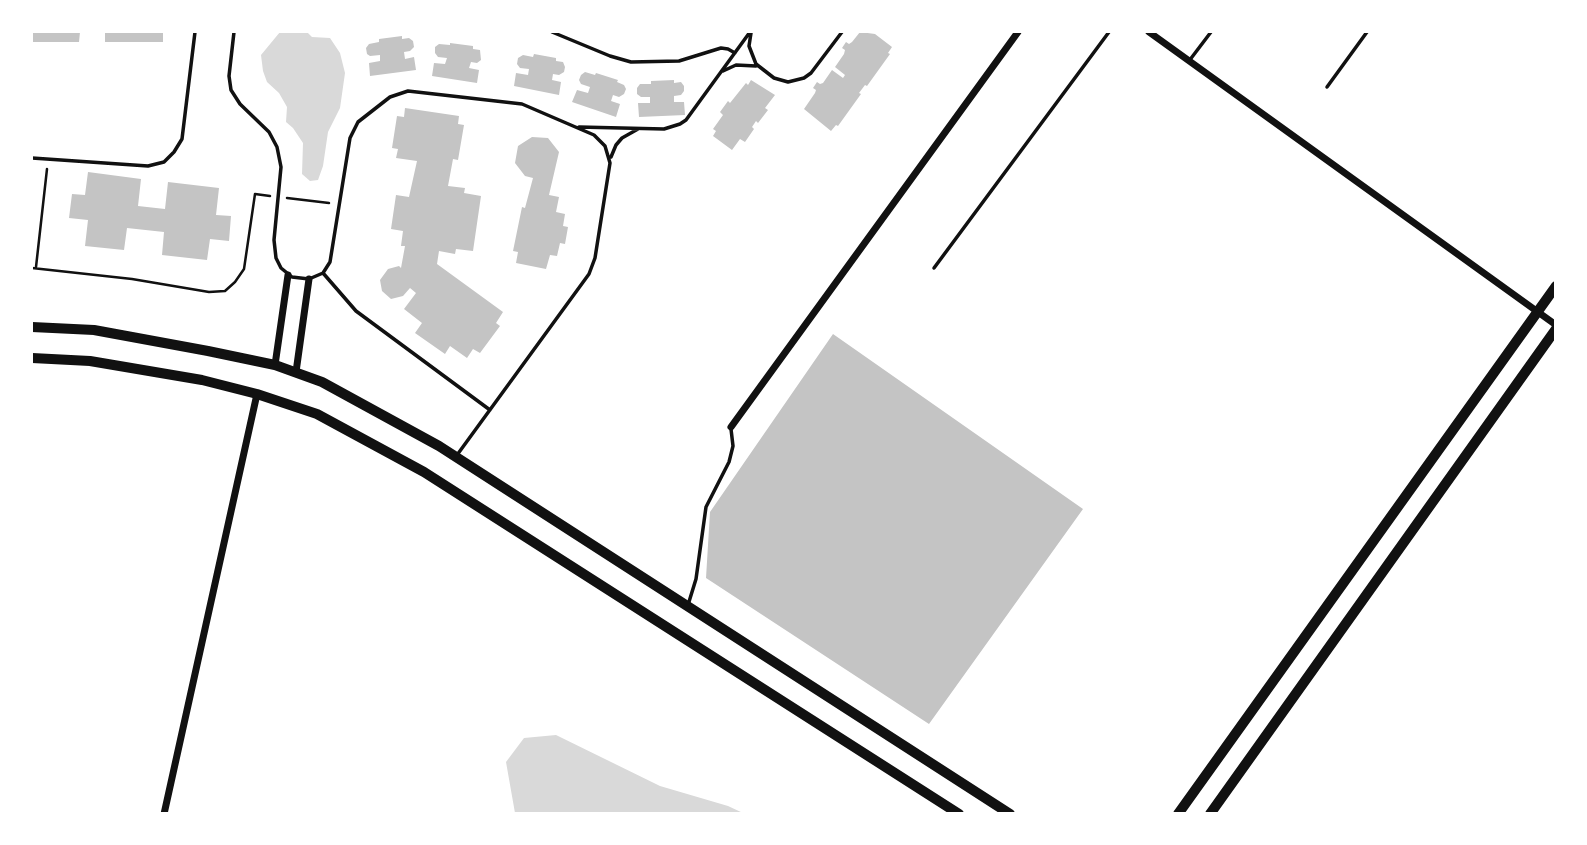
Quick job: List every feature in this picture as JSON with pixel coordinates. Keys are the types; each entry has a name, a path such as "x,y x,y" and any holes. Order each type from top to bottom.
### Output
{"main road":[{"path":"1177,812 1556,286"},
{"path":"32,327 94,330 275,365 322,382 456,457 1010,814"},
{"path":"1210,814 1556,327"},
{"path":"32,358 90,361 202,380 257,394 317,414 424,472 958,814"}],"street":[{"path":"731,427 1018,32"},
{"path":"1149,32 1556,327"},
{"path":"275,365 288,275"},
{"path":"296,372 309,279"},
{"path":"164,814 257,394"}],"lane":[{"path":"32,158 148,166 164,162 182,139 195,32"},
{"path":"234,32 229,76 231,90 240,104 269,132 277,147 281,167 274,240 276,258 288,275 309,279 323,273 333,253 350,138 358,122 372,108 390,97 408,91 522,104 577,127 600,140 608,153 610,163"},
{"path":"552,32 631,62 679,61 721,48 734,53"},
{"path":"577,127 664,128 680,124 686,120 751,32"},
{"path":"751,32 751,52 761,69"},
{"path":"718,75 736,65 751,64 774,78 788,82 804,78 842,32"},
{"path":"934,268 1109,32"},
{"path":"1189,61 1211,32"},
{"path":"1327,87 1367,32"},
{"path":"456,457 589,274 595,258 611,153 622,138 641,128"},
{"path":"323,273 356,311 490,410"},
{"path":"688,605 696,579 706,507 729,462 733,446 731,427"}],"path":[{"path":"48,159 34,269 110,276 209,292 225,291 244,269 255,194 340,205"}],"shaded area":[{"path":"280,32 307,32 312,37 330,38 340,53 345,73 340,108 328,132 318,180 310,181 302,174 303,143 286,122 287,107 279,93 267,82 263,71 261,55"},
{"path":"556,735 660,786 743,813 515,813 506,762 524,738"}],"building":[{"path":"32,32 80,32 79,42 32,42"},
{"path":"105,32 163,32 163,42 105,42"},
{"path":"860,32 875,34 892,47 888,53 890,54 859,93 861,94 838,126 831,131 804,109 815,93 813,88 817,82 823,83 832,70 843,78 845,75 835,67 844,54 845,50 842,48 846,42 852,42"},
{"path":"402,36 402,39 409,38 413,41 414,47 404,52 405,59 414,57 416,70 370,76 369,63 380,61 380,55 367,54 366,48 369,44 379,42 379,39"},
{"path":"450,43 473,46 473,49 480,50 481,60 477,63 471,62 469,68 479,70 477,83 432,76 434,63 445,64 447,58 438,57 435,47"},
{"path":"534,54 563,62 564,72 553,74 552,80 561,82 559,95 514,86 516,73 528,75 529,69 520,68 517,64 518,58 523,55 533,57"},
{"path":"585,72 618,80 617,82 624,85 624,94 619,97 613,95 611,101 620,104 616,117 572,102 577,90 588,93 590,87 581,84 579,80"},
{"path":"674,80 674,83 681,82 684,86 681,95 674,96 674,102 684,102 685,115 639,117 638,103 650,103 650,97 637,94 640,84"},
{"path":"751,80 775,95 765,108 768,110 752,127 754,129 745,142 740,139 732,150 713,136 716,131 713,129 723,115 720,112 728,101 730,103"},
{"path":"405,108 459,116 458,124 464,125 458,160 453,159 448,186 465,188 464,193 481,196 473,251 456,249 455,254 439,251 437,264 503,312 496,323 500,326 480,353 473,349 467,358 450,346 445,354 415,333 422,323 404,309 416,293 410,288 403,296 391,299 382,291 380,280 388,269 399,266 401,268 405,246 401,246 403,231 391,229 396,195 409,197 417,161 396,158 398,149 392,148 397,116 404,117"},
{"path":"532,137 548,138 559,152 549,195 559,197 556,212 565,214 563,226 568,227 565,244 560,243 557,256 550,255 546,269 516,263 518,252 513,251 522,207 525,208 533,178 525,176 515,163 518,146"},
{"path":"88,172 141,179 138,206 165,209 168,182 219,188 216,215 231,216 229,241 210,239 207,260 162,255 164,232 127,228 124,250 85,246 88,220 69,218 72,194 85,195"},
{"path":"833,334 1083,509 929,724 706,578 710,512"}]}
